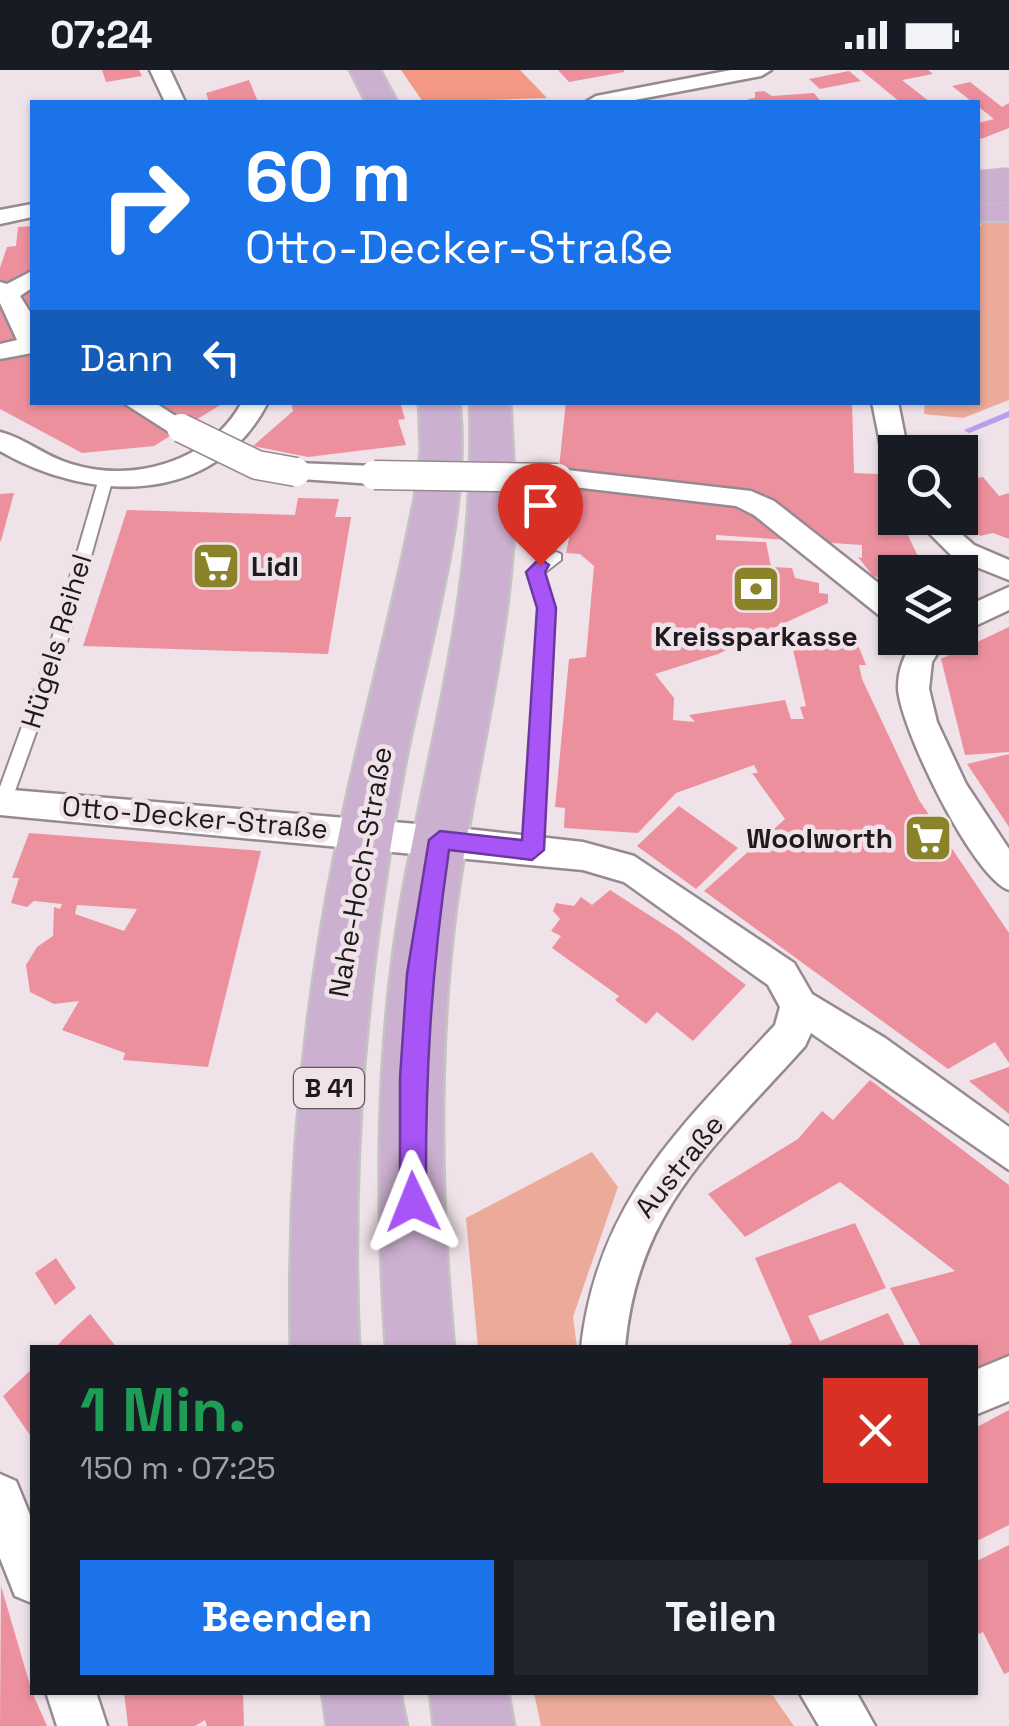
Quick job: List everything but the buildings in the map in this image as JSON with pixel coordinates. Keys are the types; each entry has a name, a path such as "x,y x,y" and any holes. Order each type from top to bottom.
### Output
{"main road":[{"path":"365,70 381,100"},
{"path":"980,188 1009,185"},
{"path":"980,211 1009,211"},
{"name":"Nahe-Hoch-Straße","path":"325,1345 322,1224 332,1052 344,946 434,518 442,452 438,405"},
{"path":"420,1345 412,1078 419,974 489,568 497,477 490,405"},
{"path":"362,1695 367,1726"},
{"path":"469,1695 474,1726"}],"street":[{"path":"160,70 173,100"},
{"path":"606,100 761,70"},
{"path":"980,196 1009,169"},
{"path":"0,217 28,211"},
{"path":"30,279 3,292 18,308 30,342"},
{"path":"0,352 30,345"},
{"path":"139,405 257,465 296,472 372,482 558,478 741,497 764,508 878,599"},
{"path":"0,440 52,466 106,478 134,478 196,463 236,434 252,405"},
{"path":"886,405 892,435"},
{"path":"578,505 595,482"},
{"path":"947,535 1006,582 978,606"},
{"path":"916,655 918,708 954,796 1009,876"},
{"name":"Otto-Decker-Straße","path":"2,802 365,832 612,863 655,882 781,974 799,1006 872,1050 1009,1151"},
{"name":"Austraße","path":"603,1345 610,1281 639,1211 792,1034 799,1006"},
{"path":"978,1392 1009,1378"},
{"path":"0,1498 30,1574"},
{"path":"72,1695 82,1726"},
{"path":"826,1695 850,1726"}],"lane":[{"name":"Hügels Reihel","path":"2,802 29,729 106,478"},
{"path":"532,850 546,608 535,572 556,557"}],"shaded area":[{"path":"401,70 520,70 547,98 485,100 422,100"},
{"path":"1009,209 1009,400 963,418 924,414 925,405 980,405 982,222"},
{"path":"592,1152 618,1187 573,1317 577,1345 478,1345 466,1218"},
{"path":"534,1695 772,1695 794,1726 541,1726"}],"waterway":[{"path":"969,430 1009,414"}],"place":[{"name":"Lidl","path":"216,566"},
{"name":"Kreissparkasse","path":"756,589"},
{"name":"Woolworth","path":"928,838"}],"route":[{"path":"413,1202 412,1078 419,974 440,840 532,850 546,608 535,572 540,565"}]}
